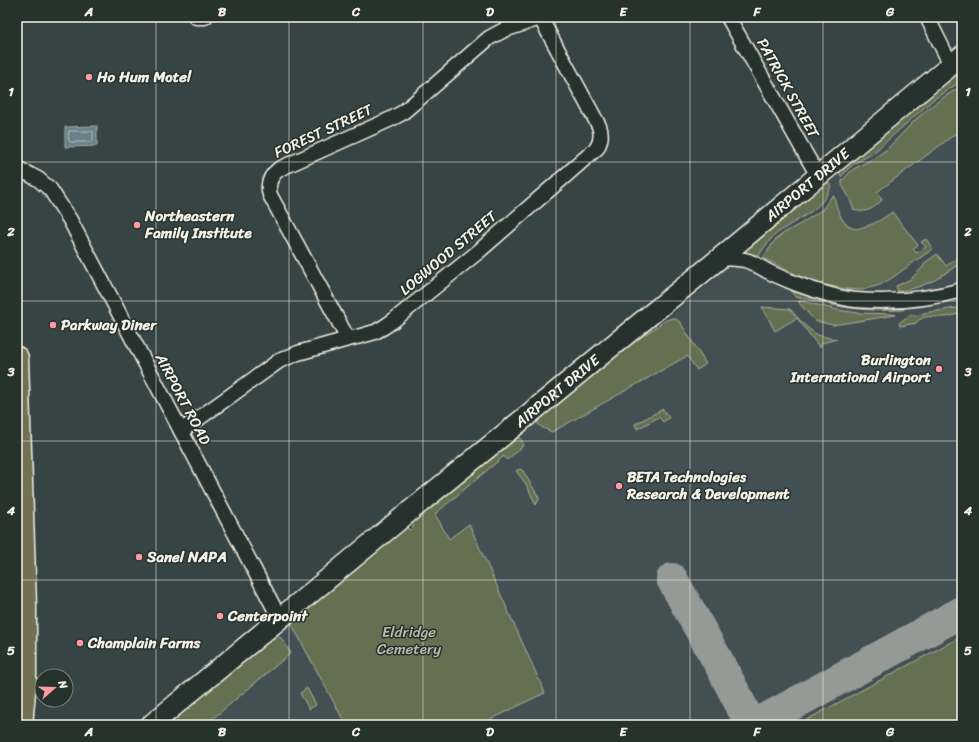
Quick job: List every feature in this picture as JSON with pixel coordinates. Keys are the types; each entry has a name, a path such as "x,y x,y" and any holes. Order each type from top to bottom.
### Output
{"main road":[{"name":"AIRPORT DRIVE","path":"151,725 720,258 957,61"},
{"path":"17,358 25,614 25,681 21,725"}],"street":[{"path":"196,17 205,17"},
{"name":"LOGWOOD STREET","path":"181,430 279,361 298,353 375,332 384,327 478,252 597,148 601,135 599,126 540,17"},
{"name":"FOREST STREET","path":"348,339 270,195 268,186 270,178 279,169 391,119 412,105 489,38 504,30 540,17"},
{"name":"PATRICK STREET","path":"728,17 818,176"},
{"path":"927,17 957,61"},
{"name":"AIRPORT ROAD","path":"17,168 38,179 50,189 70,220 280,619"},
{"path":"720,258 741,259 748,261 783,278 813,290 855,300 922,298 962,290"}],"shaded area":[{"path":"962,69 962,725 480,725 535,696 433,510 611,358 666,320 839,171"},
{"path":"293,619 350,725 163,725"}],"green space":[{"path":"962,69 962,81 934,99 872,154 855,163 841,177 839,171"},
{"path":"962,86 962,129 877,192 882,200 876,206 866,211 854,210 842,185 842,181 852,170 876,157 887,149 930,107"},
{"path":"826,182 831,186 830,189 825,198 813,210 776,234 759,255 742,253"},
{"path":"832,196 834,196 842,219 848,226 858,229 871,225 892,212 918,245 913,249 917,253 926,247 921,242 926,239 933,249 880,285 862,290 845,289 817,283 799,276 763,258 776,239 822,210"},
{"path":"937,254 946,266 962,254 962,262 935,280 918,287 898,292 896,286 911,279 926,262"},
{"path":"791,291 852,306 905,308 903,310 886,310 845,307 799,297 796,298"},
{"path":"801,301 858,313 896,315 833,325 815,321 798,302"},
{"path":"762,307 790,309 814,333 820,336 837,339 822,343 820,348 797,318 775,331"},
{"path":"962,307 962,313 946,317 926,317 916,323 900,326 899,323 911,314 917,316 924,313"},
{"path":"672,318 680,322 706,364 697,370 687,356 552,432 539,425 537,422 538,419 611,358 666,320"},
{"path":"663,409 669,418 663,422 659,417 637,429 635,424"},
{"name":"Eldridge Cemetery","path":"517,435 523,442 522,447 507,460 504,456 435,514 449,539 469,524 545,693 480,725 346,725 292,625 292,621 405,526 410,530 414,526 411,522"},
{"path":"520,469 523,471 538,496 539,499 536,505 526,484 516,471"},
{"path":"276,635 281,638 291,653 205,725 163,725 269,638"},
{"path":"962,636 962,725 797,725"},
{"path":"307,688 316,705 309,709 300,693"}],"water":[{"path":"97,126 97,146 65,147 65,127"}],"taxiway":[{"path":"672,579 724,672 751,725"},
{"path":"755,725 962,612"}],"place":[{"name":"Ho Hum Motel","path":"89,77"},
{"name":"Northeastern Family Institute","path":"137,225"},
{"name":"Parkway Diner","path":"53,325"},
{"name":"Burlington International Airport","path":"939,369"},
{"name":"BETA Technologies Research & Development","path":"619,486"},
{"name":"Sanel NAPA","path":"139,557"},
{"name":"Centerpoint","path":"220,616"},
{"name":"Champlain Farms","path":"80,643"}]}
